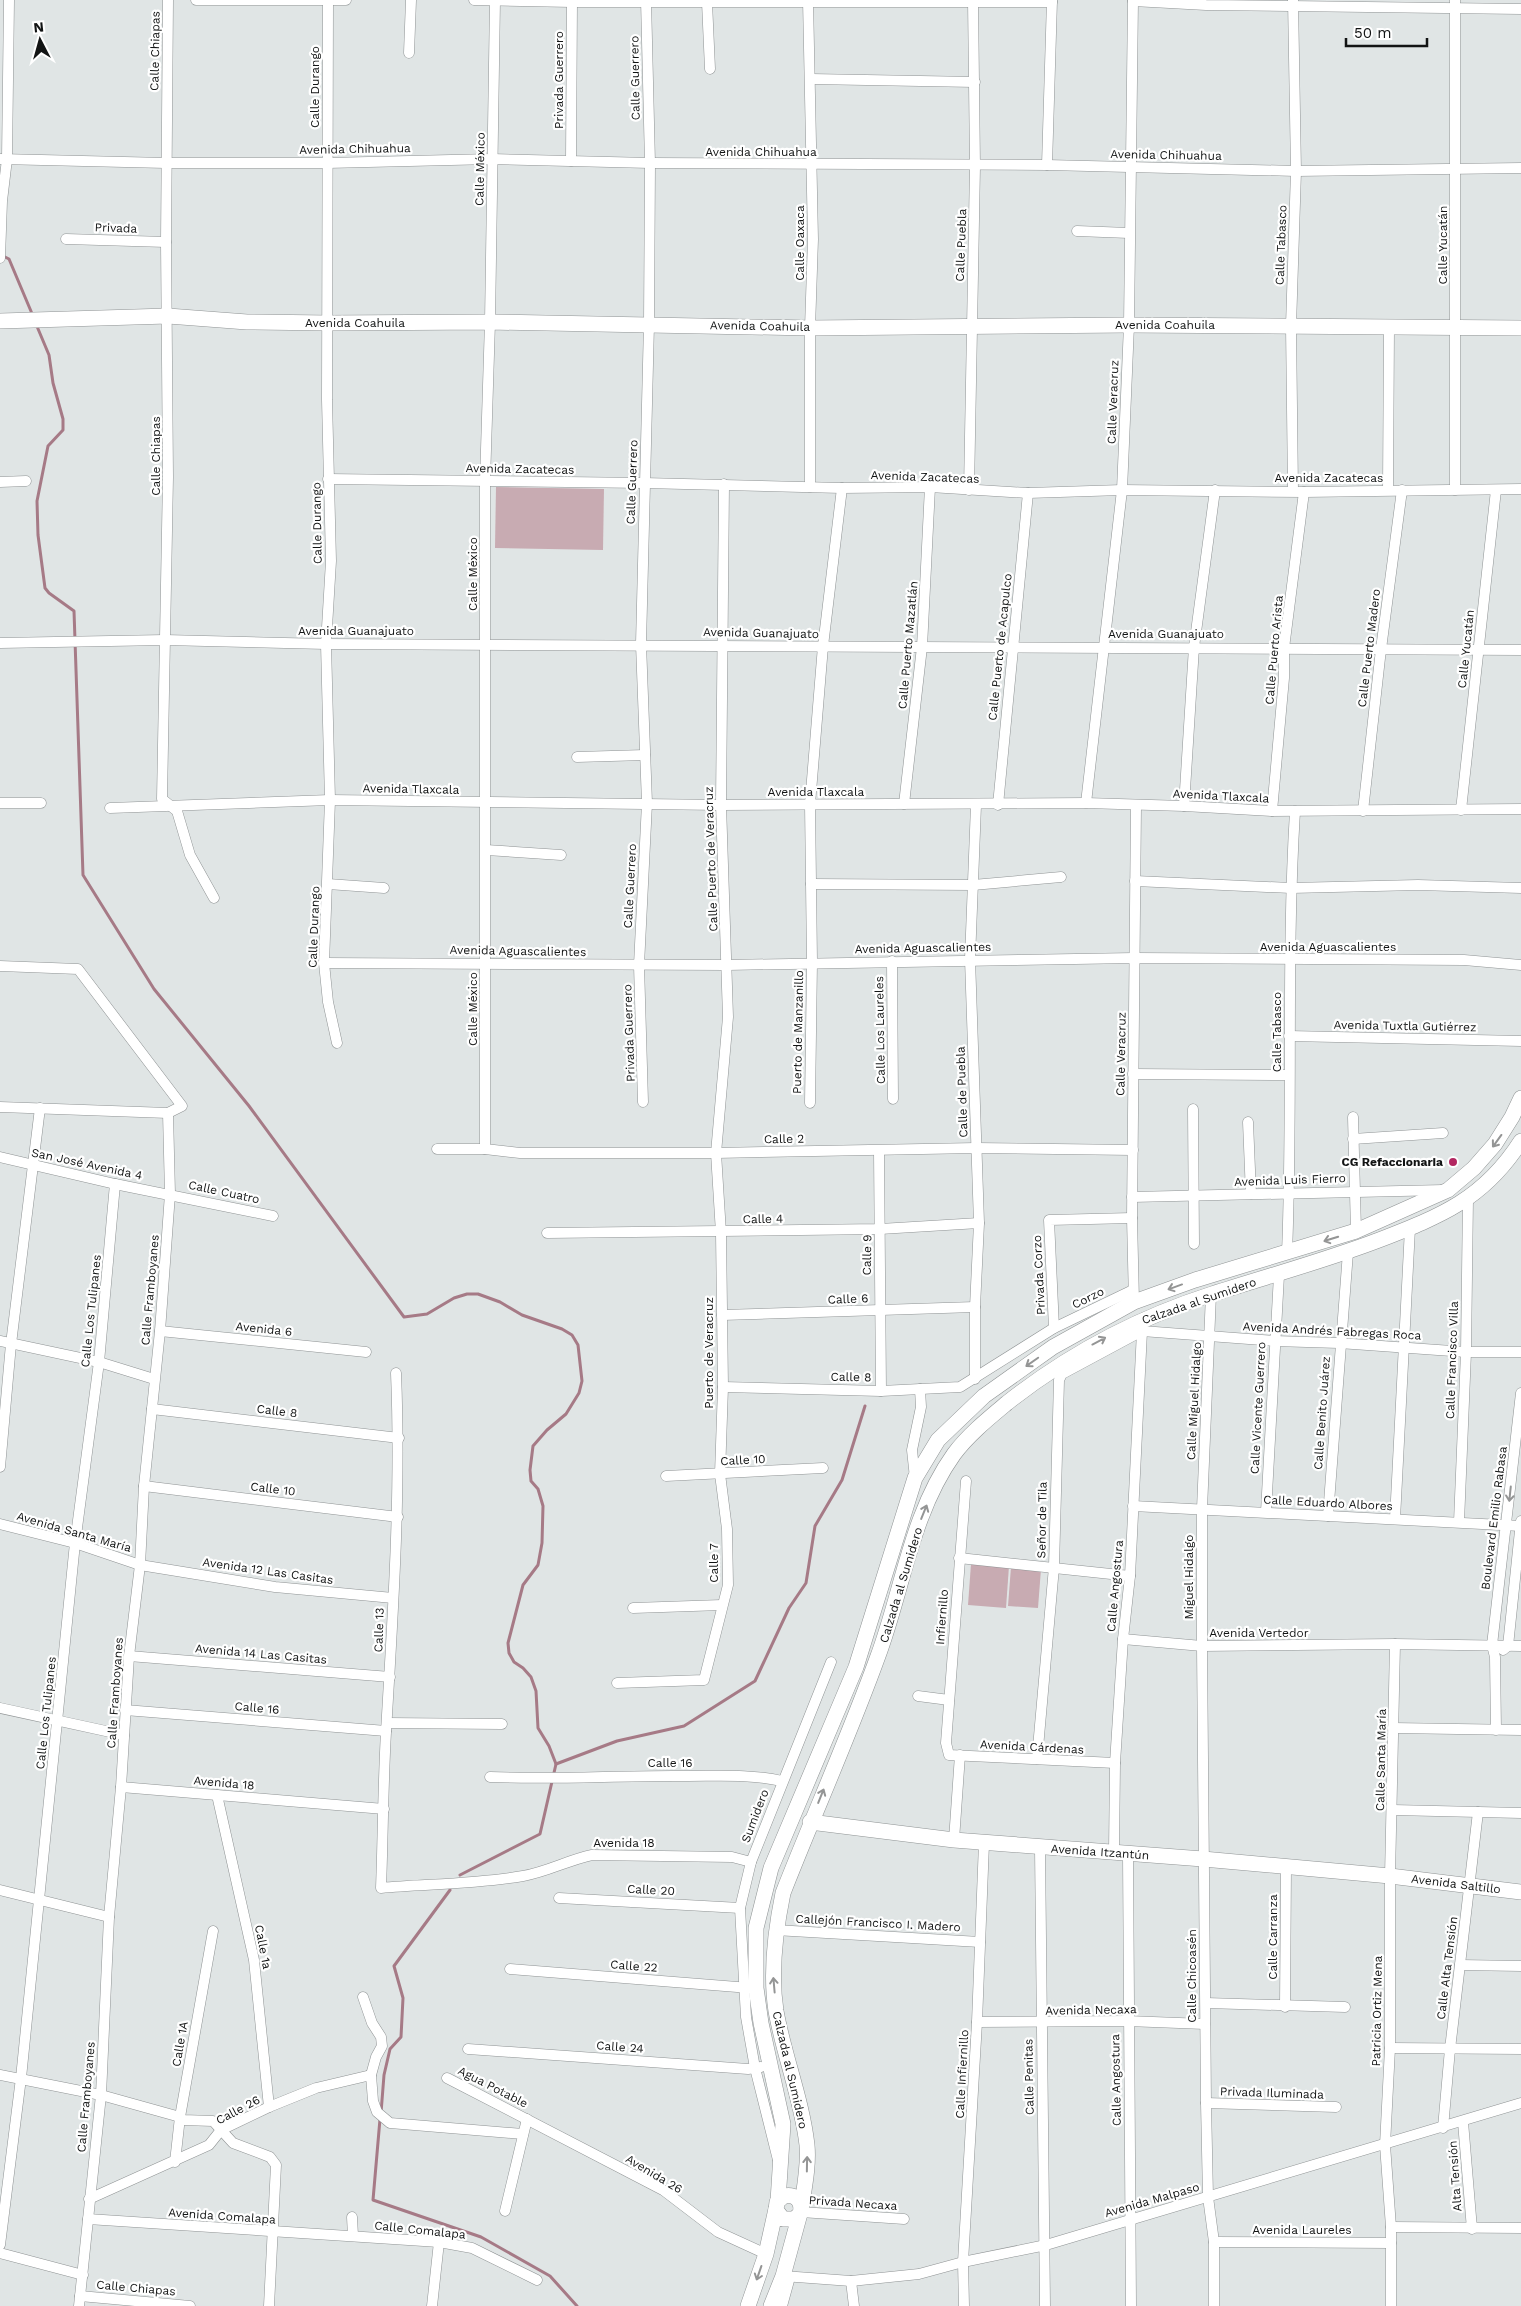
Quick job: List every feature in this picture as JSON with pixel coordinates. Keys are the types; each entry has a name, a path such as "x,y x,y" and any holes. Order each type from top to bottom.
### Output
{"main road":[{"name":"Avenida Coahuila","path":"0,321 168,316 247,322 490,322 810,328 1291,326 1521,328"},
{"name":"Calzada al Sumidero","path":"748,2306 766,2254 777,2205 784,2124 761,2023 750,1988 756,1928 771,1868 856,1667 915,1478 938,1440 984,1396 1133,1296 1195,1280 1356,1231 1448,1190 1485,1156 1504,1131 1521,1098"},
{"name":"Calzada al Sumidero","path":"771,2306 786,2276 801,2212 806,2174 807,2146 776,2010 773,1975 775,1930 782,1894 879,1654 910,1547 932,1492 955,1453 987,1420 1042,1375 1096,1342 1140,1326 1211,1294 1279,1275 1348,1252 1443,1214 1468,1198 1499,1171 1519,1147"},
{"name":"Avenida Itzantún","path":"810,1822 984,1843 1203,1859 1390,1876"},
{"name":"Avenida Saltillo","path":"1390,1876 1521,1892"},
{"path":"777,2205 780,2217 787,2220 794,2219 801,2212"}],"street":[{"path":"0,258 9,0"},
{"name":"Calle Chiapas","path":"168,0 166,163 168,477 162,799 177,811 190,855 214,898"},
{"path":"196,0 346,0"},
{"name":"Calle Durango","path":"328,0 328,479 331,561 326,644 330,800 324,963 328,1002 337,1043"},
{"path":"409,53 410,0"},
{"path":"474,0 707,2 1052,1 1047,165"},
{"name":"Calle México","path":"485,1149 485,481 490,322 495,0"},
{"path":"1133,0 1455,4 1521,9"},
{"name":"Calle Veracruz","path":"1086,803 1122,490 1129,326 1133,0"},
{"name":"Privada Guerrero","path":"571,161 572,1"},
{"name":"Calle Guerrero","path":"639,964 647,803 641,644 649,324 650,163 646,1"},
{"name":"Calle Oaxaca","path":"808,1 813,239 810,328 810,486"},
{"path":"707,2 710,69"},
{"name":"Calle Puebla","path":"969,490 970,326 975,166 973,2"},
{"name":"Calle Tabasco","path":"1293,3 1296,171 1291,326 1293,491"},
{"name":"Calle Yucatán","path":"1455,4 1455,490"},
{"path":"811,79 975,82"},
{"name":"Avenida Chihuahua","path":"3,159 166,163 328,163 492,159 812,165 1047,165 1296,171 1521,168"},
{"path":"1077,231 1129,233"},
{"name":"Privada","path":"66,239 166,242"},
{"path":"1388,490 1390,327"},
{"name":"Avenida Zacatecas","path":"328,479 644,482 842,488 930,487 1028,493 1122,490 1304,492 1521,489"},
{"path":"0,482 26,481"},
{"name":"Calle Puerto de Veracruz","path":"721,1233 716,1153 728,1026 721,805 724,484"},
{"name":"Calle Puerto Mazatlán","path":"904,804 922,647 930,487"},
{"name":"Puerto de Manzanillo","path":"810,1103 812,962 810,804 822,646 842,488"},
{"path":"1184,806 1194,647 1215,490"},
{"name":"Calle Puerto Madero","path":"1363,811 1381,649 1402,490"},
{"name":"Calle Yucatán","path":"1461,810 1496,490"},
{"name":"Calle Puerto Arista","path":"1272,811 1284,678 1284,648 1304,492"},
{"name":"Calle Puerto de Acapulco","path":"998,805 1028,493"},
{"name":"Avenida Guanajuato","path":"0,643 165,640 326,644 1104,646 1521,650"},
{"path":"577,757 645,755"},
{"name":"Avenida Tlaxcala","path":"110,808 330,800 721,805 998,805 1086,803 1272,811 1521,809"},
{"path":"0,803 41,803"},
{"name":"Calle de Puebla","path":"975,1379 975,1307 979,1224 970,959 976,805"},
{"name":"Calle Veracruz","path":"1133,1296 1132,1197 1136,806"},
{"name":"Calle Tabasco","path":"1286,1253 1289,1192 1291,888 1296,811"},
{"path":"486,850 561,855"},
{"path":"811,884 973,885 1060,877"},
{"path":"1135,881 1291,888 1418,885 1521,888"},
{"path":"328,884 384,888"},
{"name":"Avenida Aguascalientes","path":"324,963 485,962 727,965 970,959 1134,958 1464,960 1521,966"},
{"name":"Calle Los Laureles","path":"892,961 893,1099"},
{"name":"Privada Guerrero","path":"639,964 643,1102"},
{"path":"0,966 78,969 182,1106 168,1113 0,1107"},
{"name":"Avenida Tuxtla Gutiérrez","path":"1289,1036 1521,1041"},
{"path":"1134,1074 1289,1075"},
{"path":"0,1466 11,1344 40,1108"},
{"path":"1193,1109 1194,1244"},
{"name":"Calle Framboyanes","path":"80,2301 101,2095 109,1917 121,1787 129,1656 140,1564 144,1486 160,1332 170,1194 168,1113"},
{"path":"1353,1117 1356,1231"},
{"path":"1248,1122 1251,1194"},
{"path":"1353,1139 1443,1132"},
{"name":"Calle 2","path":"436,1150 485,1149 520,1153 716,1153 976,1148 1133,1150"},
{"name":"Calle 9","path":"879,1151 881,1391"},
{"name":"San José Avenida 4","path":"0,1157 115,1184 170,1194"},
{"name":"Calle Los Tulipanes","path":"0,2245 21,2078 75,1543 99,1362 115,1184"},
{"name":"Avenida Luis Fierro","path":"1132,1197 1354,1190 1448,1190"},
{"name":"Calle Cuatro","path":"170,1194 272,1216"},
{"name":"Calle Francisco Villa","path":"1459,1522 1466,1352 1468,1198"},
{"name":"Privada Corzo","path":"1054,1328 1049,1220 1132,1218"},
{"name":"Calle 4","path":"547,1233 619,1231 721,1233 880,1229 979,1224"},
{"path":"1395,1519 1402,1346 1410,1228"},
{"name":"Puerto de Veracruz","path":"720,1474 723,1387 721,1233"},
{"name":"Calle Benito Juárez","path":"1328,1516 1339,1343 1348,1252"},
{"name":"Calle Vicente Guerrero","path":"1266,1512 1279,1275"},
{"name":"Calle Miguel Hidalgo","path":"1202,1509 1211,1294"},
{"name":"Corzo","path":"975,1379 1054,1328 1133,1296"},
{"name":"Calle 6","path":"722,1315 975,1307"},
{"name":"Avenida Andrés Fabregas Roca","path":"1140,1326 1210,1337 1274,1342 1402,1346 1466,1352 1521,1352"},
{"name":"Calle Angostura","path":"1130,2306 1127,2021 1121,1853 1115,1763 1123,1639 1130,1576 1140,1326"},
{"name":"Señor de Tila","path":"1037,1759 1054,1567 1058,1380 1062,1374 1140,1326"},
{"name":"Avenida 6","path":"160,1332 366,1352"},
{"path":"0,1341 99,1362 154,1379"},
{"name":"Calle 13","path":"381,1888 398,1517 399,1438 396,1373"},
{"name":"Calle 8","path":"723,1387 881,1391 960,1387 975,1379"},
{"path":"915,1478 912,1450 921,1407 920,1389"},
{"name":"Boulevard Emilio Rabasa","path":"1492,1645 1521,1393"},
{"name":"Calle 8","path":"152,1409 399,1438"},
{"name":"Calle 10","path":"666,1476 822,1468"},
{"name":"Calle 7","path":"617,1683 704,1680 728,1585 727,1528 720,1474"},
{"name":"Infiernillo","path":"949,1755 946,1743 966,1480"},
{"name":"Calle 10","path":"144,1486 398,1517"},
{"name":"Calle Eduardo Albores","path":"1133,1506 1521,1526"},
{"name":"Miguel Hidalgo","path":"1202,1509 1202,1646"},
{"path":"1495,1657 1508,1646 1521,1521"},
{"name":"Avenida Santa María","path":"0,1524 75,1543 140,1564"},
{"path":"959,1558 1130,1576"},
{"name":"Avenida 12 Las Casitas","path":"140,1564 275,1587 393,1598"},
{"path":"633,1608 722,1605"},
{"name":"Avenida Vertedor","path":"1123,1639 1202,1646 1395,1644 1521,1646"},
{"name":"Calle Santa María","path":"1390,1876 1393,1810 1395,1644"},
{"path":"1492,1645 1495,1657 1496,1730"},
{"name":"Calle Chicoasén","path":"1202,1646 1206,2103 1208,2197 1214,2242 1214,2306"},
{"name":"Avenida 14 Las Casitas","path":"129,1656 390,1677"},
{"name":"Sumidero","path":"781,2169 774,2152 755,2068 746,2017 750,1988 740,1908 751,1862 831,1662"},
{"path":"918,1696 949,1700"},
{"path":"0,1708 124,1736"},
{"name":"Calle 16","path":"125,1710 387,1727 502,1724"},
{"path":"1393,1728 1521,1730"},
{"name":"Avenida Cárdenas","path":"949,1755 1115,1763"},
{"path":"954,1840 960,1755"},
{"name":"Calle 16","path":"490,1777 759,1776 782,1781"},
{"name":"Avenida 18","path":"121,1787 384,1810"},
{"name":"Calle 1a","path":"216,1795 254,1960 269,2107"},
{"path":"1393,1810 1521,1813"},
{"name":"Calle Alta Tensión","path":"1443,2128 1450,2049 1478,1812"},
{"name":"Calle Infiernillo","path":"964,2306 963,2262 977,2022 984,1843"},
{"name":"Calle Penitas","path":"1040,1848 1040,2023 1046,2245 1045,2306"},
{"name":"Avenida 18","path":"381,1888 522,1876 545,1871 574,1858 592,1855 732,1857 751,1862"},
{"name":"Calle Carranza","path":"1286,1867 1286,2007"},
{"name":"Patricia Ortiz Mena","path":"1390,1876 1390,2048 1385,2145 1390,2227 1391,2306"},
{"path":"0,1890 109,1917"},
{"name":"Calle 20","path":"559,1898 740,1908"},
{"name":"Callejón Francisco I. Madero","path":"775,1930 980,1942"},
{"name":"Calle 1A","path":"175,2162 180,2117 213,1931"},
{"path":"1460,1965 1521,1966"},
{"name":"Calle 22","path":"510,1969 750,1988"},
{"path":"363,1997 372,2023 381,2037 382,2046 376,2057 371,2075 373,2101 377,2112 390,2123 523,2134"},
{"path":"1206,2003 1346,2008"},
{"name":"Avenida Necaxa","path":"977,2022 1127,2021 1205,2024"},
{"path":"1390,2048 1521,2050"},
{"name":"Calle 24","path":"468,2049 755,2068 770,2066"},
{"path":"0,2074 101,2095 180,2117 183,2120 213,2121 234,2143 270,2158 275,2162 269,2306"},
{"name":"Calle 26","path":"89,2199 175,2162 209,2145 221,2130 269,2107 316,2088 371,2075"},
{"name":"Agua Potable","path":"447,2078 527,2119"},
{"name":"Privada Iluminada","path":"1206,2103 1336,2107"},
{"name":"Avenida Malpaso","path":"786,2276 851,2281 919,2274 963,2262 1046,2245 1464,2122 1521,2103"},
{"path":"505,2211 527,2119"},
{"name":"Avenida 26","path":"527,2119 663,2190 718,2232 766,2254"},
{"name":"Alta Tensión","path":"1464,2122 1472,2229"},
{"name":"Privada Necaxa","path":"801,2212 904,2219"},
{"path":"352,2217 354,2236"},
{"name":"Avenida Comalapa","path":"88,2219 354,2236"},
{"path":"1390,2227 1521,2228"},
{"name":"Calle Comalapa","path":"354,2236 439,2242 472,2248 537,2280"},
{"path":"432,2306 439,2242"},
{"name":"Avenida Laureles","path":"1214,2242 1390,2243"},
{"path":"0,2254 83,2274"},
{"path":"782,2306 786,2276"},
{"path":"851,2281 854,2306"},
{"name":"Calle Chiapas","path":"80,2301 190,2306"}],"shaded area":[{"path":"496,487 604,489 603,550 495,548"},
{"path":"971,1564 1009,1566 1006,1608 968,1605"},
{"path":"1011,1567 1041,1569 1038,1608 1008,1606"}],"waterway":[{"path":"3,256 9,259 33,316"},
{"path":"36,324 49,355 53,383 63,419 63,430 48,446 37,501 38,535 45,588 74,611 83,875 154,989 249,1106 404,1317 427,1314 454,1298 467,1294 478,1294 500,1302 522,1315 562,1329 572,1335 578,1345 582,1381 579,1393 566,1414 547,1430 533,1446 530,1470 531,1481 538,1489 543,1506 542,1543 538,1565 523,1585 508,1643 509,1653 514,1662 531,1677 536,1691 538,1728 549,1746 556,1764 540,1834 460,1875"},
{"path":"556,1764 617,1741 684,1726 755,1681 789,1608 806,1583 815,1526 842,1480 865,1406"},
{"path":"381,2113 384,2075 390,2049 401,2037 403,1998 394,1966 450,1890"},
{"path":"380,2119 373,2200 481,2237 550,2276 577,2306"}],"place":[{"name":"CG Refaccionaria","path":"1453,1162"}]}
